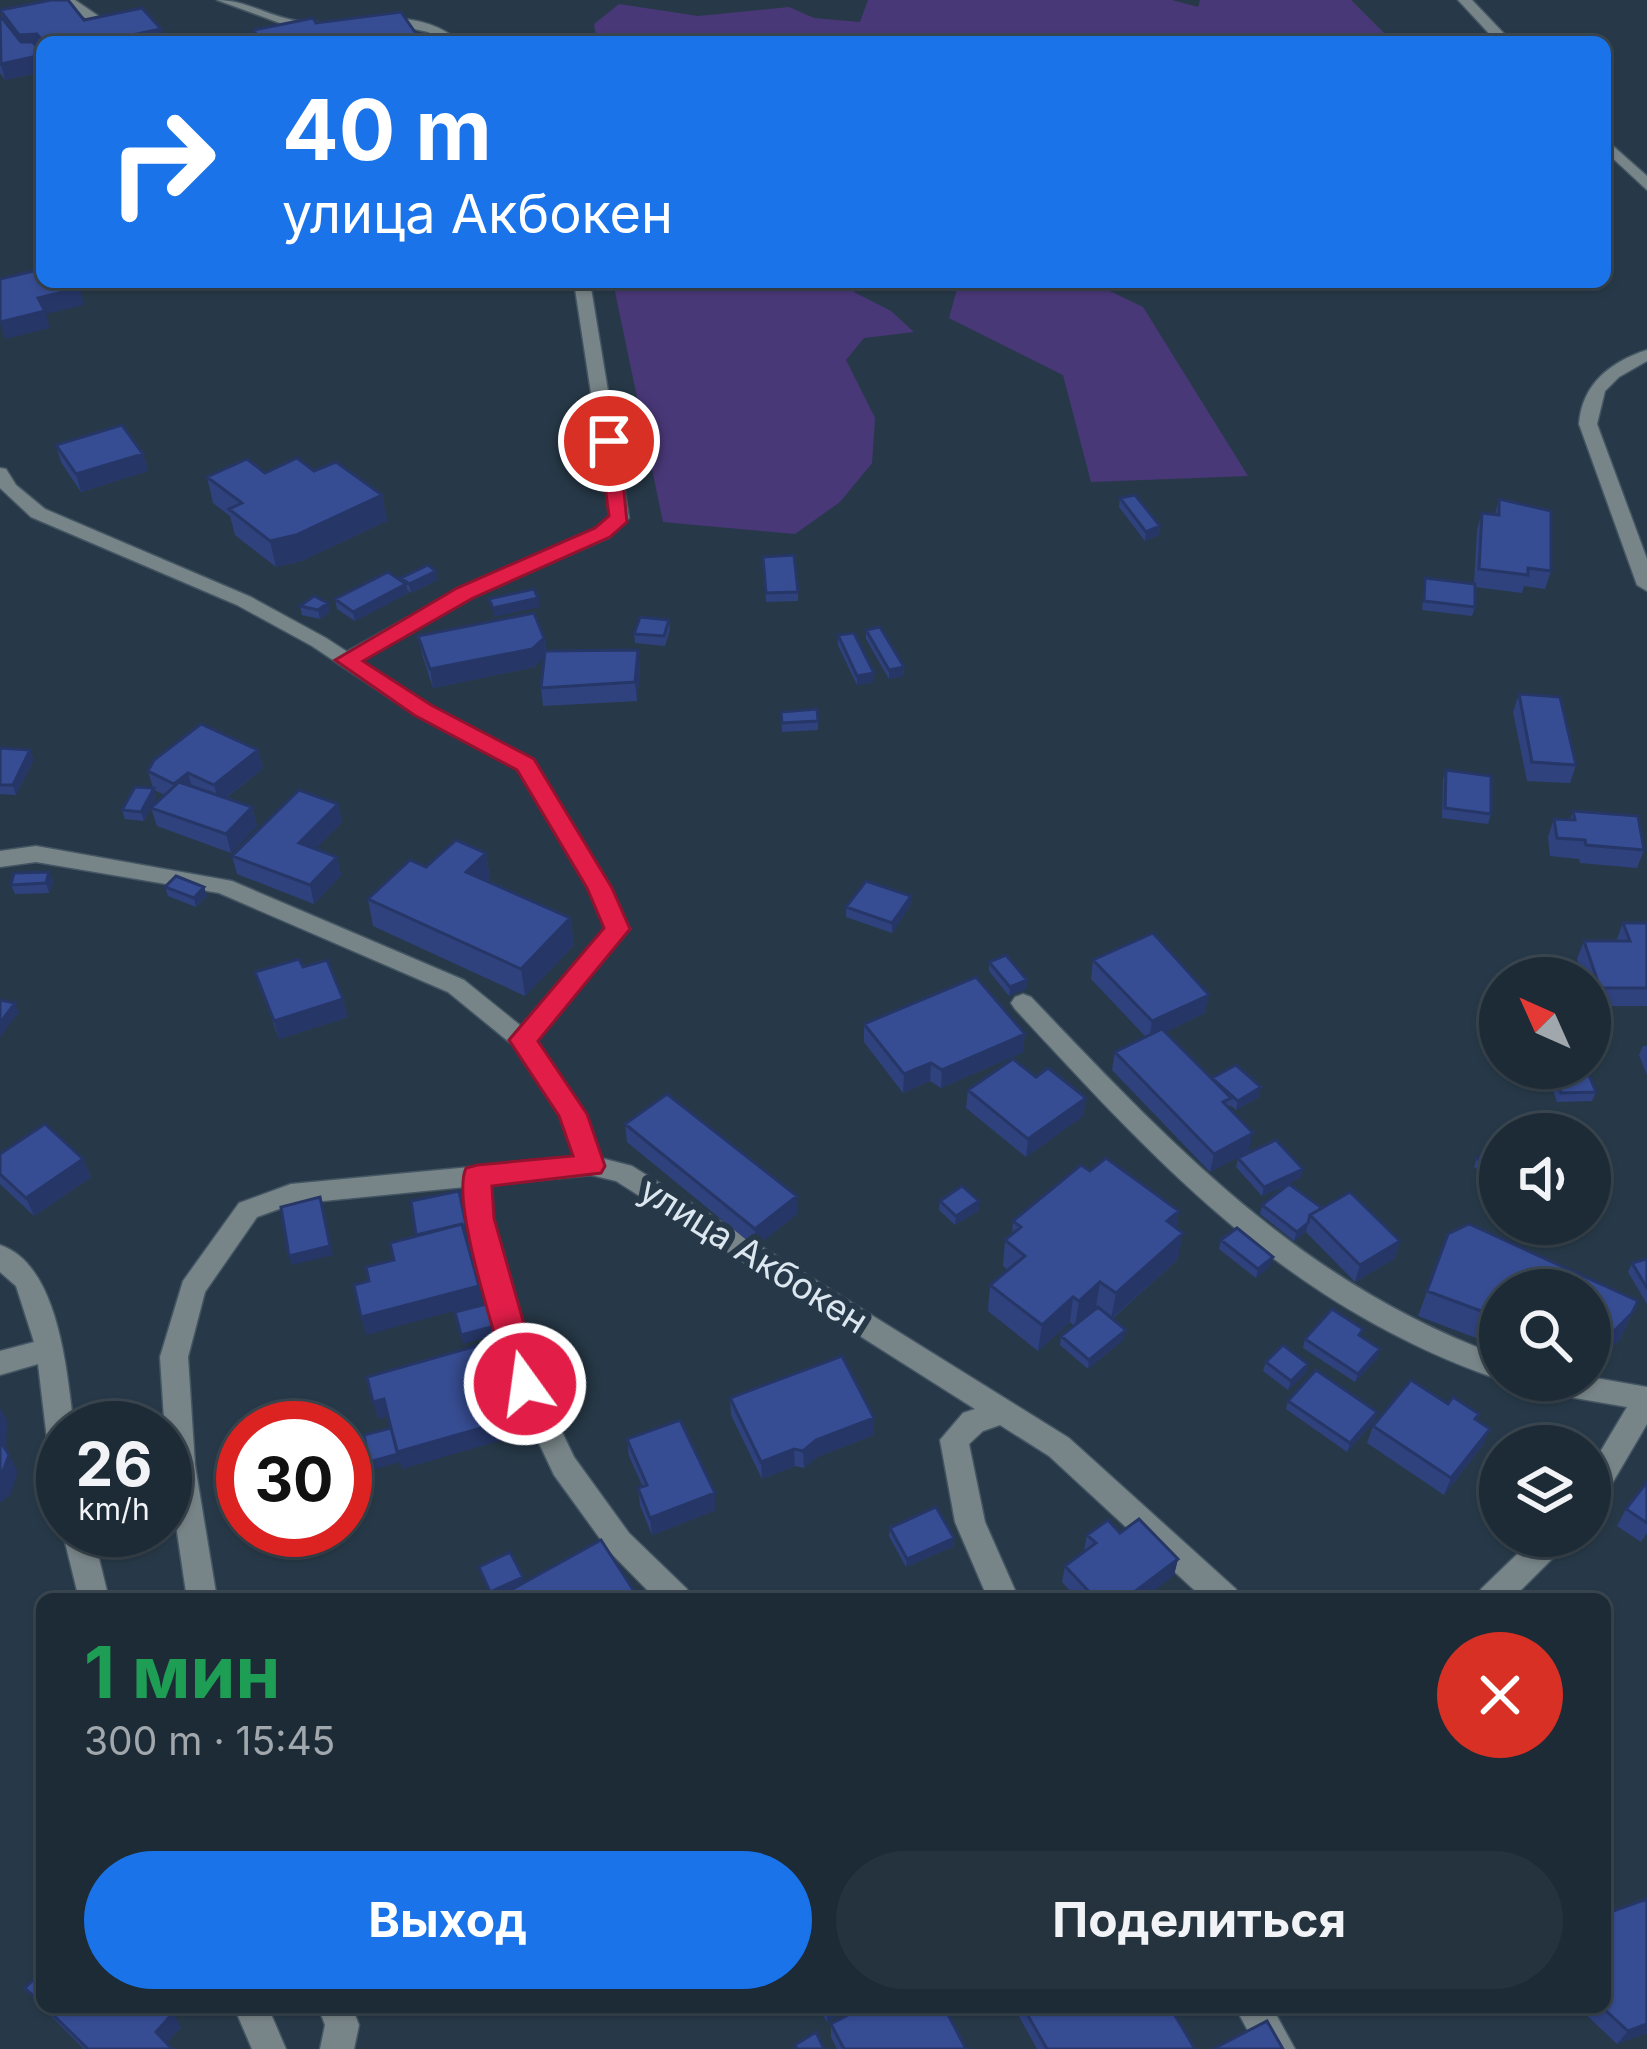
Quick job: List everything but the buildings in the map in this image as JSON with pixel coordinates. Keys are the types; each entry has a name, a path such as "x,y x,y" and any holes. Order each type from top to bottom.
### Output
{"street":[{"path":"66,0 106,26"},
{"path":"224,0 297,25 415,10 448,36"},
{"path":"1466,0 1499,36"},
{"path":"1611,149 1647,185"},
{"path":"346,660 465,593 603,533 620,518 583,288"},
{"path":"1647,355 1610,373 1587,401 1588,424 1647,584"},
{"path":"0,472 9,488 38,514 244,602 422,710 526,765 599,888 617,929 523,1040"},
{"path":"0,860 36,854 224,886 456,986 523,1040 572,1114 591,1166"},
{"path":"1023,1003 1104,1089 1247,1225 1359,1305 1455,1355 1479,1362"},
{"name":"улица Акбокен","path":"201,1593 181,1465 175,1357 192,1289 248,1210 292,1194 591,1166 623,1173 1059,1447 1218,1593"},
{"path":"477,1176 479,1218 525,1384 564,1466 619,1542 670,1593"},
{"path":"0,1256 27,1280 50,1349 56,1401"},
{"path":"0,1364 50,1349"},
{"path":"1611,1393 1647,1399 1611,1460"},
{"path":"1001,1412 973,1422 954,1440 959,1493 968,1523 1001,1593"},
{"path":"84,1557 93,1593"},
{"path":"1498,1593 1535,1557"},
{"path":"253,2013 269,2049"},
{"path":"337,2013 342,2025 337,2049"},
{"path":"1256,2013 1277,2049"}],"shaded area":[{"path":"868,0 1172,0 1198,7 1200,0 1351,0 1387,36 596,36 594,24 619,4 698,16 789,7 814,18 860,22"},
{"path":"614,288 856,288 854,292 891,311 914,332 864,338 846,360 875,418 872,463 840,502 795,534 663,522"},
{"path":"957,288 1103,288 1143,307 1248,476 1091,482 1063,375 949,318"}],"route":[{"path":"525,1384 479,1218 477,1176 591,1166 572,1114 523,1040 617,929 599,888 526,765 422,710 346,660 465,593 603,533 620,518 609,441"}]}
